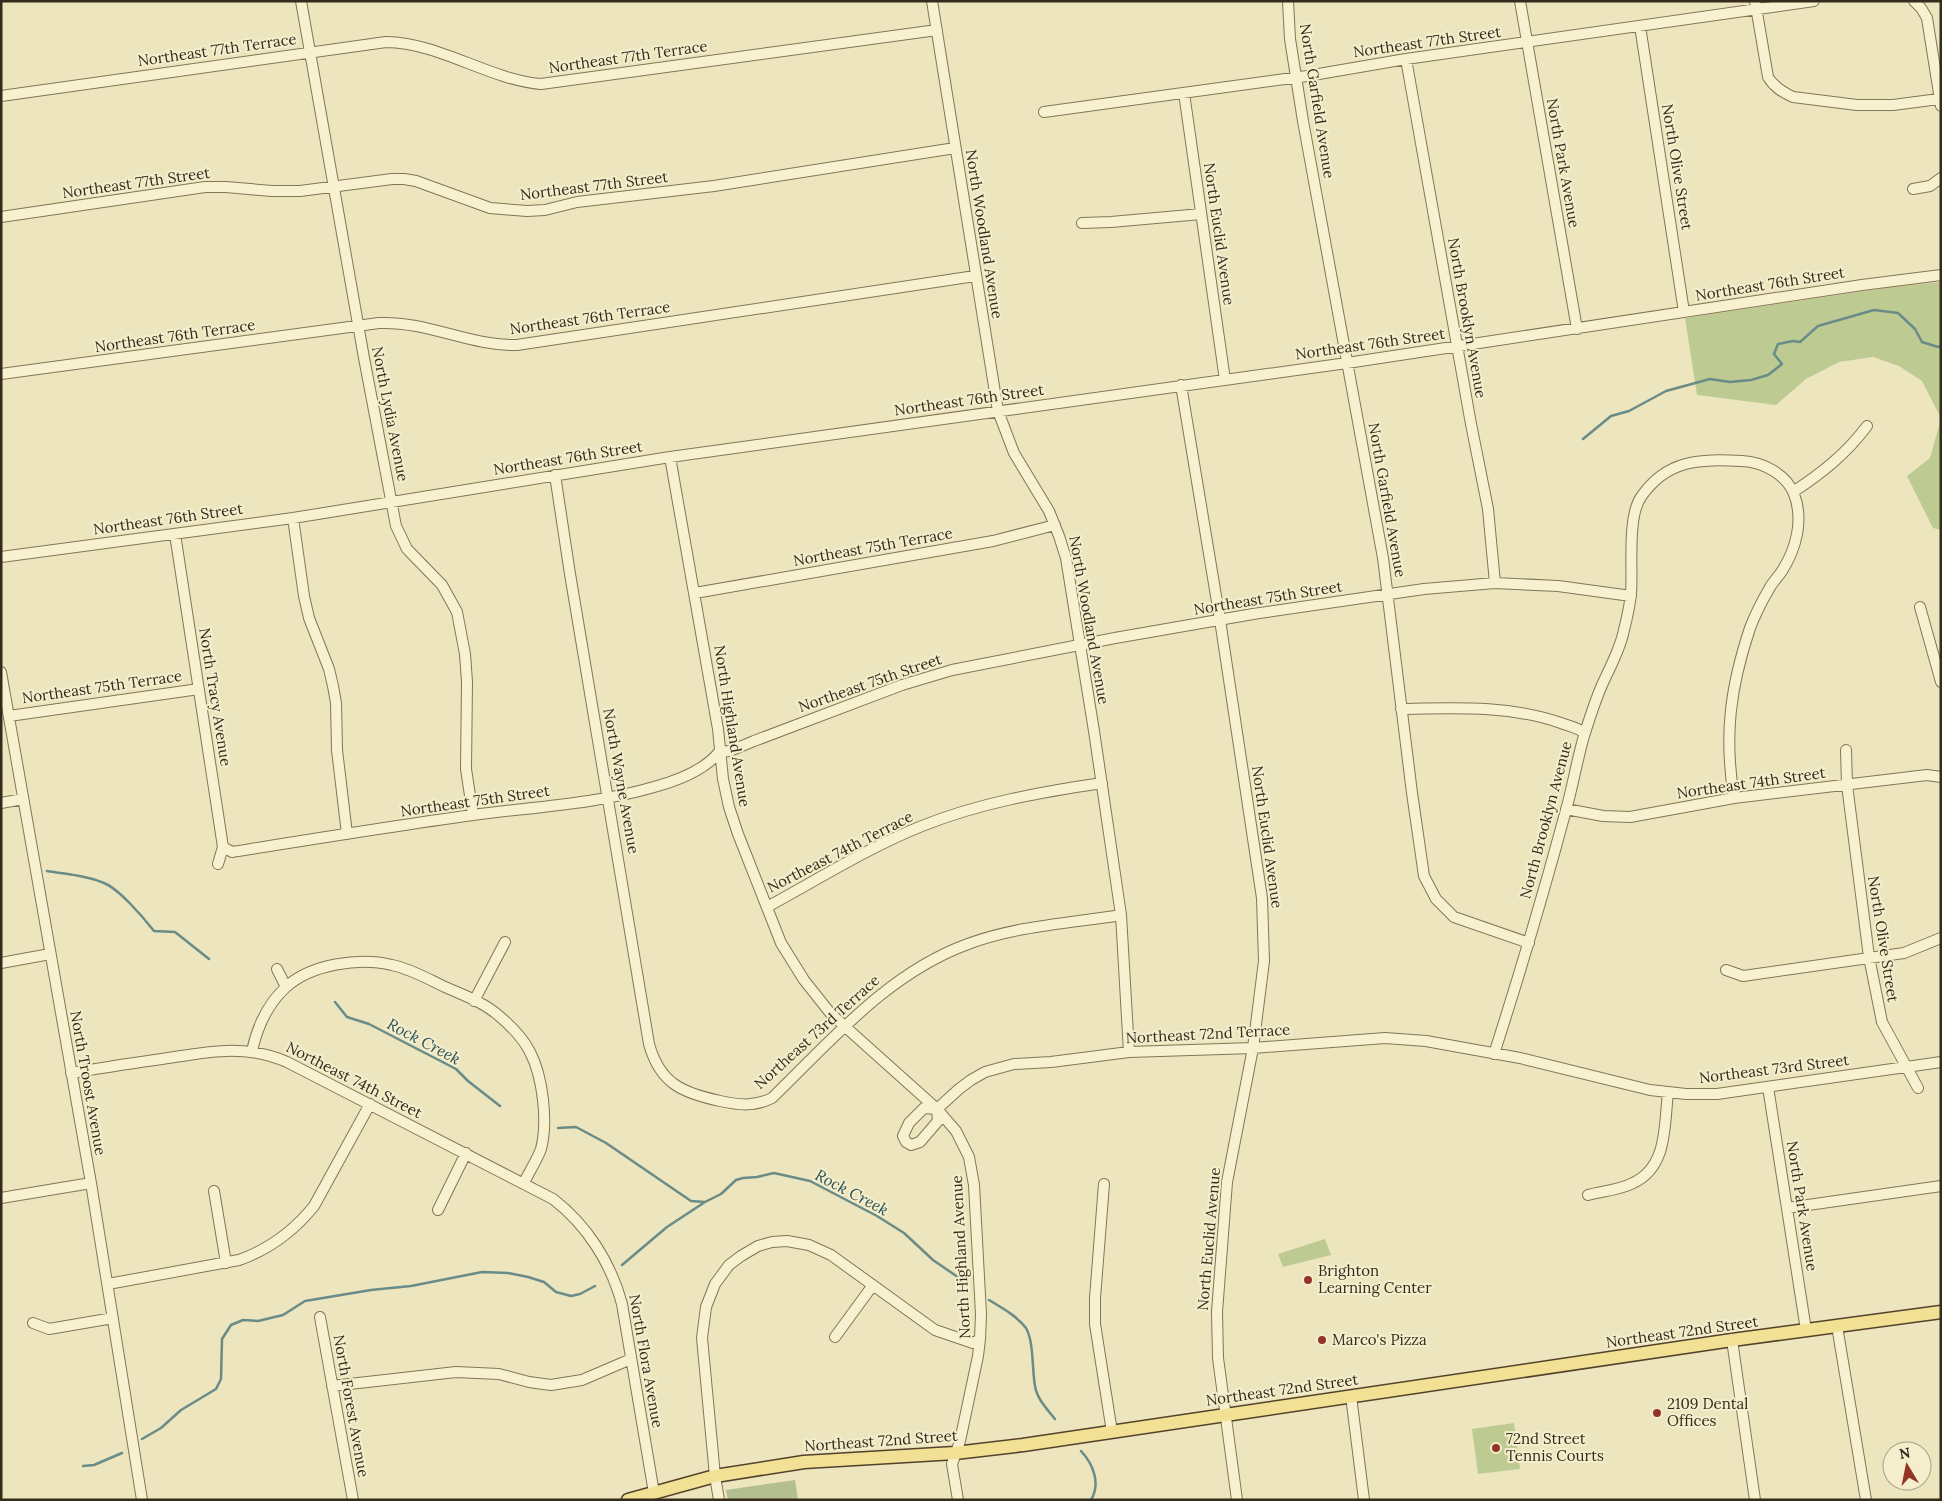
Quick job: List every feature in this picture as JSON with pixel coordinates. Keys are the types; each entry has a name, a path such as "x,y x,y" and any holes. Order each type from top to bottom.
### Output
{"main road":[{"name":"Northeast 72nd Street","path":"628,1500 715,1476 804,1462 955,1453 1112,1432 1732,1340 1941,1312"}],"street":[{"name":"North Lydia Avenue","path":"302,1 358,326 396,526 407,549 442,585 457,612 465,654 467,682 466,769 473,815"},
{"name":"North Woodland Avenue","path":"932,1 998,411 1014,453 1038,490 1055,525 1066,558 1121,915 1129,1052"},
{"name":"North Garfield Avenue","path":"1288,1 1290,39 1296,77 1383,558 1424,876 1436,899 1454,917 1529,943"},
{"name":"North Park Avenue","path":"1520,1 1577,329"},
{"name":"Northeast 77th Street","path":"1044,112 1527,43 1640,26 1756,5 1814,1"},
{"path":"1756,5 1768,77 1774,86 1788,95 1857,105 1940,102 1927,18 1914,1"},
{"name":"North Olive Street","path":"1640,26 1684,312"},
{"name":"Northeast 77th Terrace","path":"1,96 386,42 399,42 431,49 515,79 542,84 937,30"},
{"name":"North Brooklyn Avenue","path":"1406,59 1488,509 1495,583"},
{"name":"North Euclid Avenue","path":"1184,93 1225,380"},
{"name":"Northeast 77th Street","path":"1,217 204,187 226,186 291,191 334,188 392,179 416,182 490,208 527,211 545,210 577,202 714,186 955,148"},
{"path":"1913,189 1930,186 1941,178"},
{"path":"1082,223 1201,214"},
{"name":"Northeast 76th Street","path":"1,557 293,518 670,457 1347,363 1862,285 1941,275"},
{"name":"Northeast 76th Terrace","path":"1,374 379,323 407,324 479,343 517,345 975,276"},
{"name":"North Euclid Avenue","path":"1181,385 1220,620 1262,898 1264,961 1253,1048 1227,1182 1217,1321 1218,1358 1224,1414"},
{"path":"1734,798 1728,737 1729,711 1734,685 1751,627 1769,588 1793,552 1799,517 1794,492 1842,456 1867,426"},
{"name":"North Highland Avenue","path":"670,457 718,729 719,752 729,807 781,943 816,997 845,1028 938,1109 962,1141 969,1157 973,1174 981,1314 978,1356 960,1441 952,1464 958,1500"},
{"name":"North Brooklyn Avenue","path":"1494,1054 1529,943 1585,733 1602,684 1609,673 1624,633 1631,596 1634,519 1640,499 1656,479 1672,468 1684,464 1722,460 1752,462 1768,468 1782,478 1794,492"},
{"name":"North Wayne Avenue","path":"555,475 649,1044 658,1067 675,1084"},
{"path":"293,518 309,618 329,669 336,703 337,750 346,834"},
{"name":"Northeast 75th Terrace","path":"694,593 992,541 1055,525"},
{"name":"North Tracy Avenue","path":"175,534 223,847 218,864"},
{"name":"Northeast 75th Street","path":"223,847 232,852 473,815 608,798 656,787 693,772 712,760 719,752 730,751 754,740 932,676 1080,645 1220,620 1424,589 1495,583 1558,586 1631,596"},
{"path":"1920,607 1941,682"},
{"name":"North Troost Avenue","path":"1,672 91,1183 142,1500"},
{"name":"Northeast 75th Terrace","path":"9,716 199,689"},
{"path":"1401,709 1452,708 1516,712 1553,720 1585,733"},
{"name":"North Olive Street","path":"1846,750 1846,785 1869,957 1882,1022 1918,1088"},
{"name":"Northeast 74th Street","path":"1566,809 1603,816 1630,817 1734,798 1928,775 1941,777"},
{"name":"Northeast 74th Terrace","path":"767,907 894,838 938,819 1020,797 1102,783"},
{"path":"1,802 23,799"},
{"name":"Northeast 73rd Terrace","path":"675,1084 691,1094 703,1097 745,1105 762,1103 772,1098 878,996 893,984 930,961 956,949 995,936 1020,930 1121,915"},
{"path":"1726,970 1743,976 1909,952 1941,938"},
{"path":"474,1000 505,942"},
{"path":"1,963 50,954"},
{"path":"252,1051 258,1030 267,1011 286,987 305,976 325,968 352,962 373,962 405,968 474,1000 487,1007 509,1025 527,1047 535,1064 545,1119 540,1152 524,1183"},
{"path":"277,969 286,987"},
{"name":"Northeast 72nd Terrace","path":"938,1109 971,1080 985,1072 1000,1067 1029,1062 1051,1062 1129,1052 1253,1048 1392,1038 1426,1041 1494,1054"},
{"name":"Northeast 74th Street","path":"71,1073 219,1050 252,1051 287,1062 524,1183"},
{"name":"Northeast 73rd Street","path":"1494,1054 1668,1093 1717,1094 1941,1062"},
{"name":"North Park Avenue","path":"1768,1087 1806,1330"},
{"path":"1588,1195 1632,1184 1643,1178 1655,1166 1660,1155 1668,1093"},
{"path":"108,1284 226,1263 265,1249 288,1234 302,1220 323,1191 370,1104"},
{"path":"438,1210 466,1153"},
{"path":"1,1198 91,1183"},
{"name":"North Flora Avenue","path":"524,1183 564,1207 582,1227 612,1273 619,1293 654,1493"},
{"path":"1104,1184 1095,1298 1095,1324 1112,1432"},
{"path":"1787,1208 1941,1186"},
{"path":"214,1191 226,1263"},
{"path":"719,1500 702,1338 706,1307 715,1284 722,1274 741,1256 753,1248 772,1242 786,1241 810,1245 820,1249 935,1330 974,1343 980,1339"},
{"path":"835,1337 873,1285"},
{"path":"33,1324 48,1329 113,1318"},
{"name":"North Forest Avenue","path":"320,1318 353,1500"},
{"path":"1837,1326 1866,1500"},
{"path":"1732,1340 1755,1500"},
{"path":"332,1386 456,1372 499,1374 529,1382 551,1385 582,1380 631,1359"},
{"path":"1351,1396 1364,1500"},
{"path":"1224,1414 1237,1500"}],"green space":[{"path":"1941,282 1941,418 1922,381 1899,366 1873,357 1839,362 1806,379 1776,405 1697,395 1685,318 1891,287"},
{"path":"1941,419 1941,530 1933,528 1907,476 1930,458"},
{"path":"1325,1239 1331,1255 1283,1267 1278,1254"},
{"name":"72nd Street Tennis Courts","path":"1514,1423 1520,1469 1478,1474 1472,1429"},
{"path":"795,1480 798,1500 728,1500 726,1490"}],"waterway":[{"path":"1583,439 1611,416 1629,411 1666,391 1710,379 1730,382 1751,380 1768,375 1782,364 1774,354 1778,344 1793,341 1800,342 1818,326 1874,310 1898,313 1915,329 1922,342 1938,347 1941,346"},
{"name":"Rock Creek","path":"47,871 90,878 110,886 144,918 154,931 175,932 209,959"},
{"name":"Rock Creek","path":"335,1002 347,1017 369,1024 456,1069 500,1106"},
{"name":"Rock Creek","path":"558,1128 576,1127 606,1143 691,1201 705,1202 721,1194 736,1180 743,1178 774,1173 810,1181 877,1216 904,1233 933,1260 965,1282"},
{"path":"622,1265 667,1227 705,1202"},
{"path":"142,1439 161,1428 181,1410 216,1389 221,1379 222,1339 231,1325 243,1320 258,1321 283,1315 305,1301 371,1290 411,1286 482,1272 508,1273 528,1277 544,1282 556,1292 571,1296 580,1294 595,1286"},
{"name":"Rock Creek","path":"989,1300 1014,1316 1026,1328 1029,1334 1036,1391 1043,1404 1055,1419"},
{"name":"Rock Creek","path":"1081,1451 1089,1462 1094,1474 1095,1487 1091,1500"},
{"path":"83,1466 94,1465 122,1453"}],"place":[{"name":"Brighton Learning Center","path":"1308,1280"},
{"name":"Marco's Pizza","path":"1322,1340"},
{"name":"2109 Dental Offices","path":"1657,1413"},
{"name":"72nd Street Tennis Courts","path":"1496,1448"}]}
